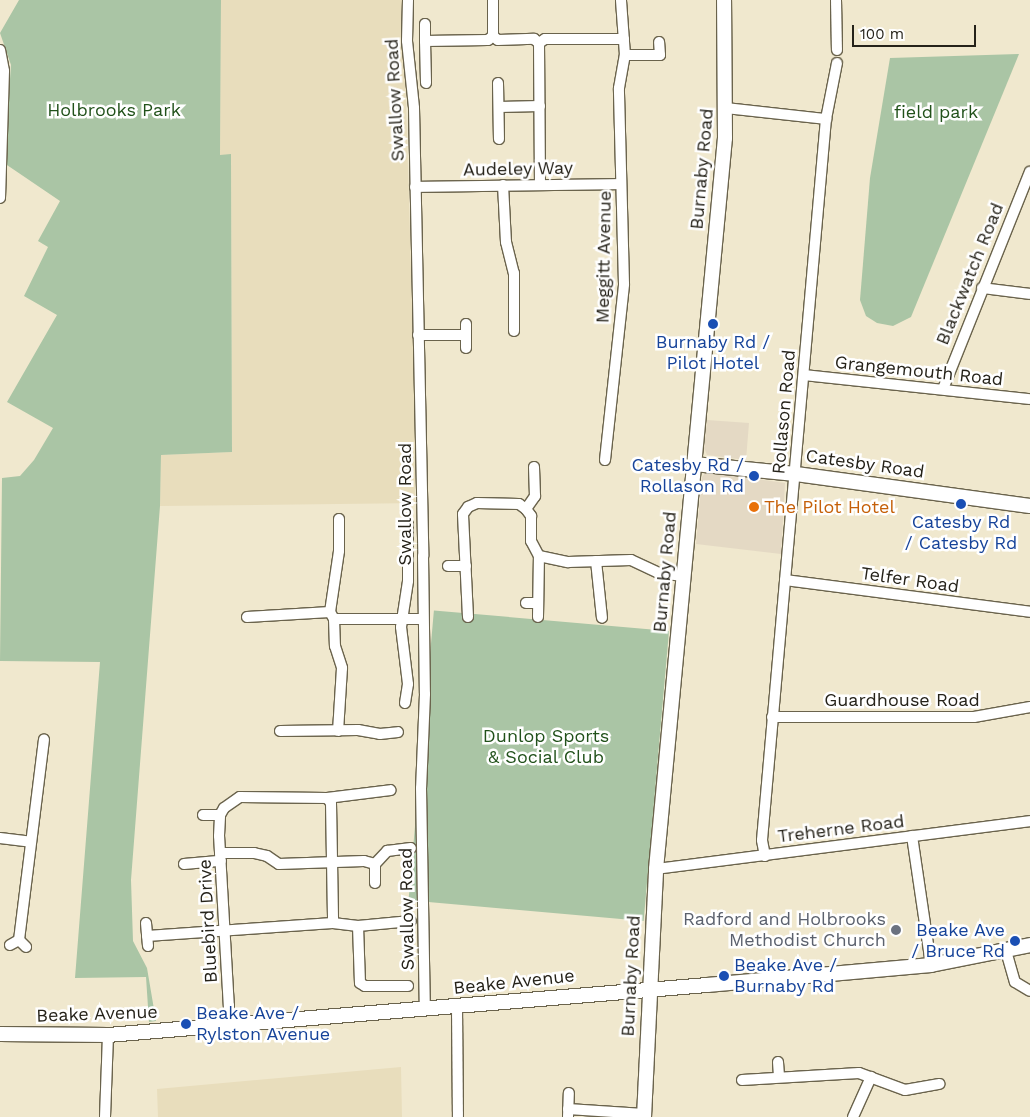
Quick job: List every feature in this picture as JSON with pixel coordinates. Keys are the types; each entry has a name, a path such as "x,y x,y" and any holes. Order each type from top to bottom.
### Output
{"street":[{"name":"Swallow Road","path":"408,0 407,41 414,108 422,619 425,694 421,788 425,1008"},
{"path":"493,0 493,36"},
{"name":"Meggitt Avenue","path":"605,460 624,284 620,88 625,55 621,0"},
{"name":"Burnaby Road","path":"644,1116 648,989 656,869 726,108 724,0"},
{"path":"836,0 837,50"},
{"path":"425,24 426,84"},
{"path":"426,41 488,40 493,36"},
{"path":"493,36 498,40 534,40 540,42 545,39 624,39"},
{"path":"540,42 540,184"},
{"path":"625,55 660,55 659,42"},
{"path":"0,50 4,71 1,97 0,198"},
{"name":"Rollason Road","path":"765,856 762,840 772,717 796,474 826,119 837,63"},
{"path":"498,83 499,140"},
{"path":"499,107 540,106"},
{"path":"726,108 826,119"},
{"name":"Blackwatch Road","path":"943,389 982,288 1027,187 1030,172"},
{"name":"Audeley Way","path":"415,187 621,184"},
{"path":"503,185 506,242 514,273 514,331"},
{"path":"982,288 1030,294"},
{"path":"466,324 466,348"},
{"path":"418,335 466,335"},
{"name":"Grangemouth Road","path":"804,375 1030,399"},
{"name":"Catesby Road","path":"694,464 796,474 1030,506"},
{"path":"526,509 535,496 534,467"},
{"path":"468,617 463,514 468,506 477,503 518,504 526,509 531,516 531,541 539,556 538,617"},
{"path":"338,731 342,668 335,646 332,615 340,551 339,519"},
{"path":"405,703 408,684 403,664 405,642 401,619 408,581 408,524"},
{"path":"539,556 568,562 631,560 659,573 683,576"},
{"path":"596,561 602,618"},
{"path":"448,566 466,566"},
{"name":"Telfer Road","path":"785,580 1030,612"},
{"path":"526,603 538,603"},
{"path":"247,617 332,615 422,619"},
{"name":"Guardhouse Road","path":"772,717 974,717 1030,707"},
{"path":"280,730 380,734 398,732"},
{"path":"18,944 44,740"},
{"path":"203,815 220,815 228,803 240,797 327,798 391,790"},
{"path":"327,798 331,803 333,923"},
{"name":"Bluebird Drive","path":"220,815 230,1026"},
{"name":"Treherne Road","path":"656,869 1030,821"},
{"path":"912,836 931,965"},
{"path":"0,838 31,842"},
{"path":"184,864 254,853 268,856 279,864 332,862 375,864 391,849 411,848"},
{"path":"375,864 375,883"},
{"path":"146,924 148,941 224,931 333,923 358,926 410,921"},
{"path":"358,926 360,983 365,986 408,986"},
{"name":"Beake Avenue","path":"0,1034 108,1035 425,1008 457,1007 931,965 1030,945"},
{"path":"1006,951 1016,982 1030,991"},
{"path":"457,1007 458,1117"},
{"path":"105,1117 108,1035"},
{"path":"778,1062 779,1077"},
{"path":"742,1080 858,1073 905,1090 939,1084"},
{"path":"853,1117 871,1077"},
{"path":"569,1093 568,1113 644,1116"}],"shaded area":[{"path":"221,0 403,0 415,404 415,501 422,503 160,506 161,455 232,452 231,155 220,155"},
{"path":"707,420 749,423 746,460 707,455 704,448"},
{"path":"706,472 785,483 781,554 696,544 702,477"},
{"path":"401,1067 402,1117 158,1117 157,1089"}],"green space":[{"name":"Holbrooks Park","path":"19,0 221,0 220,155 231,154 232,452 161,455 160,506 131,880 133,941 147,968 156,1021 149,1022 146,977 75,978 100,662 0,661 2,478 20,476 34,460 53,428 7,402 57,315 24,296 48,247 38,241 60,201 4,163 11,65 0,33"},
{"name":"field park","path":"1019,54 911,317 893,326 877,323 866,316 860,300 870,178 890,58"},
{"name":"Dunlop Sports & Social Club","path":"434,610 669,631 644,921 409,900"}],"place":[{"name":"Burnaby Rd / Pilot Hotel","path":"713,324"},
{"name":"Catesby Rd / Rollason Rd","path":"754,476"},
{"name":"Catesby Rd / Catesby Rd","path":"961,504"},
{"name":"The Pilot Hotel","path":"754,507"},
{"name":"Radford and Holbrooks Methodist Church","path":"896,930"},
{"name":"Beake Ave / Bruce Rd","path":"1015,941"},
{"name":"Beake Ave / Burnaby Rd","path":"724,976"},
{"name":"Beake Ave / Rylston Avenue","path":"186,1024"}]}
